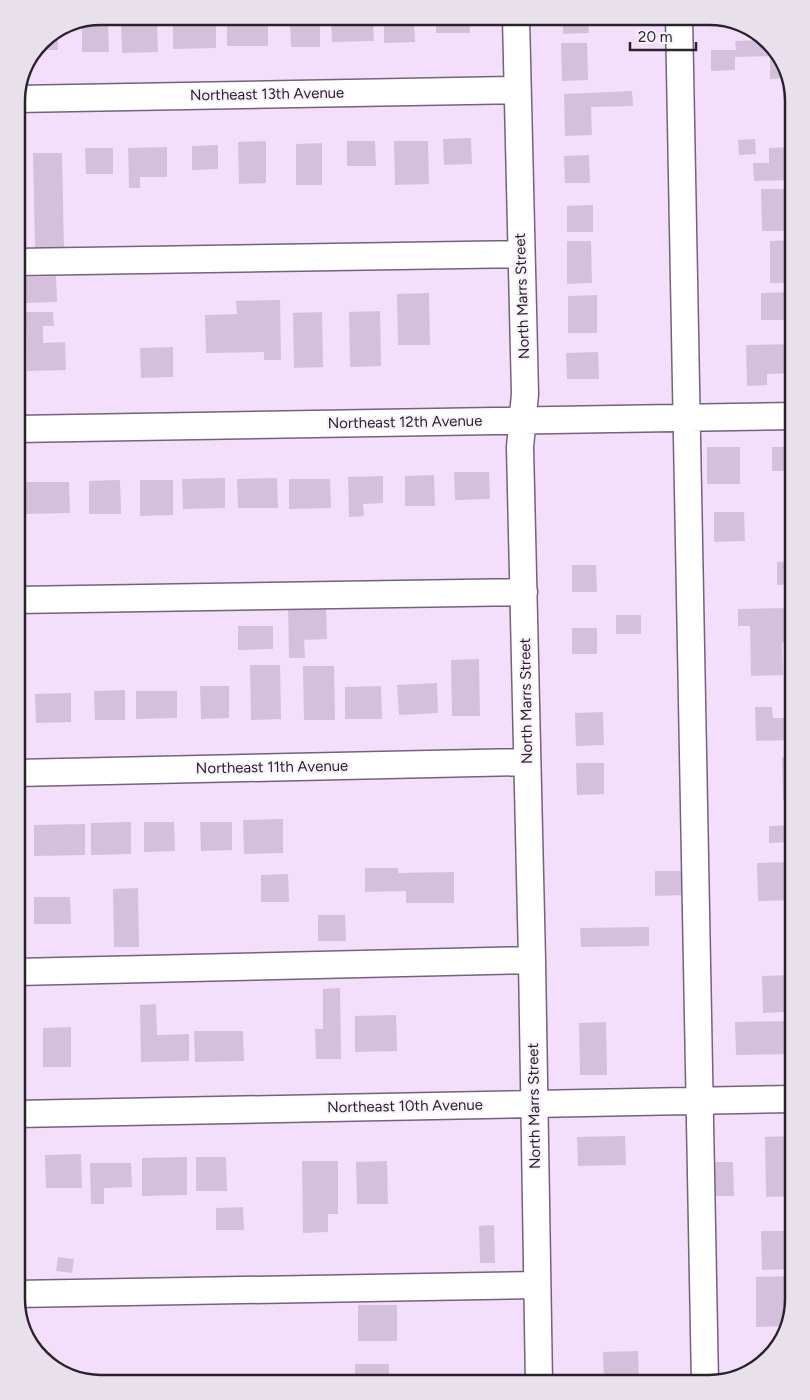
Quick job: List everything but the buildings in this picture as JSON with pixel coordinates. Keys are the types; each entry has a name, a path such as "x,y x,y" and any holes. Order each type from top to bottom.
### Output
{"street":[{"name":"North Marrs Street","path":"516,25 520,254 525,394 520,447 528,762 539,1375"},
{"path":"679,25 705,1375"},
{"name":"Northeast 13th Avenue","path":"25,99 517,90"},
{"path":"25,262 520,254"},
{"name":"Northeast 12th Avenue","path":"25,430 785,416"},
{"path":"25,600 524,592"},
{"name":"Northeast 11th Avenue","path":"25,773 528,762"},
{"path":"25,972 532,960"},
{"name":"Northeast 10th Avenue","path":"25,1114 785,1099"},
{"path":"25,1294 537,1285"}]}
